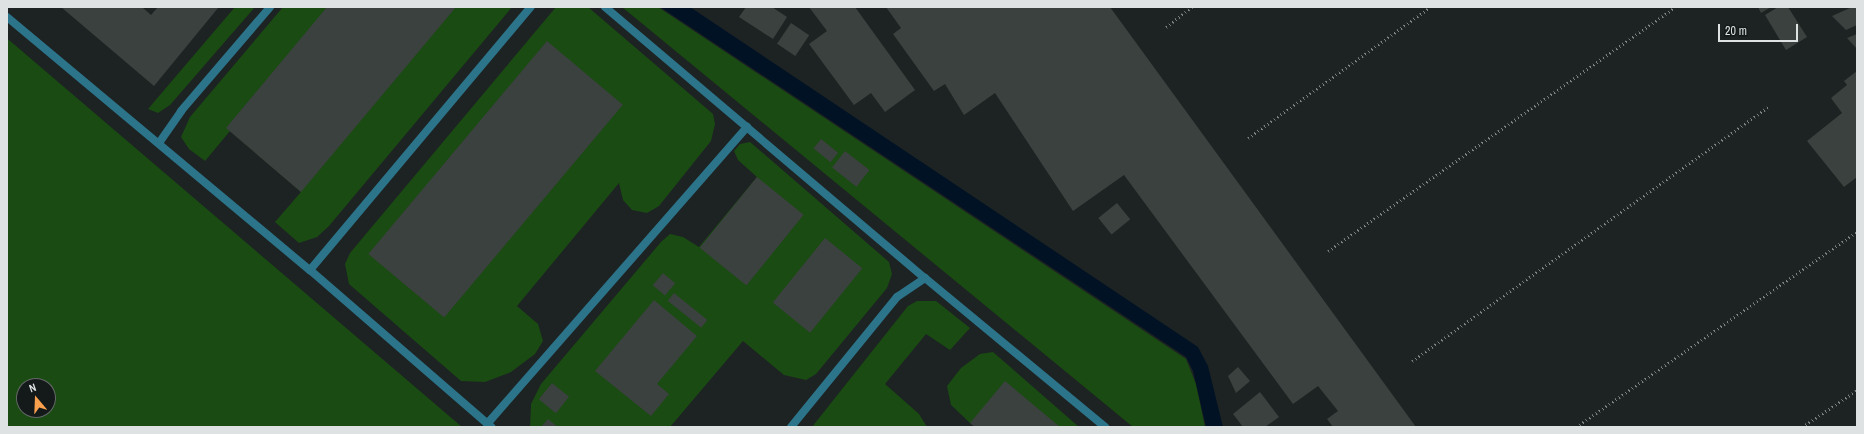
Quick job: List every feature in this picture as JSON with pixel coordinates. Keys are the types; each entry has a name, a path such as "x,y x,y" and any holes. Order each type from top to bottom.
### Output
{"lane":[{"path":"159,143 180,111 270,7"},
{"path":"310,270 531,7"},
{"path":"605,7 925,278 1105,427"},
{"path":"7,17 310,270 489,426 747,127"},
{"path":"791,427 897,297 925,278"}],"path":[{"path":"1166,27 1192,7"},
{"path":"1248,138 1430,7"},
{"path":"1328,251 1675,7"},
{"path":"1412,361 1769,106"},
{"path":"1576,427 1857,232"},
{"path":"1802,427 1857,390"}],"green space":[{"path":"235,7 255,7 170,105 158,113 148,109"},
{"path":"283,7 512,7 329,226 317,237 299,243 275,222 301,192 230,131 205,161 189,149 181,137 190,117"},
{"path":"556,7 588,7 713,114 715,124 711,141 659,206 647,213 632,210 623,200 619,183 517,306 538,324 543,341 535,354 511,372 485,382 461,381 349,284 345,264 350,253"},
{"path":"622,7 658,7 1186,359 1196,384 1205,427 1133,427"},
{"path":"7,39 9,40 462,427 7,427"},
{"path":"750,142 889,262 892,274 887,288 816,374 806,380 784,375 743,341 670,427 530,427 531,404 541,384 661,242 670,234 683,237 699,247 757,177 738,160 734,151 740,144"},
{"path":"917,301 936,301 970,328 950,350 926,334 885,384 919,414 927,427 812,427 908,306"},
{"path":"993,352 1079,427 975,427 970,423 951,405 947,386 961,368 980,354"}],"water":[{"path":"660,7 690,7 1198,347 1208,366 1223,427 1206,427 1193,371 1186,357"}],"building":[{"path":"61,7 142,7 151,15 158,7 218,8 154,86"},
{"path":"327,7 456,7 301,192 226,128"},
{"path":"746,7 772,7 787,17 773,39 739,17"},
{"path":"809,7 855,7 915,90 885,112 871,93 854,105 809,44 827,31"},
{"path":"886,7 1110,7 1416,427 1333,427 1327,419 1338,411 1318,386 1293,404 1124,175 1073,211 995,93 964,115 945,84 934,91 893,34 901,28"},
{"path":"1758,7 1771,7 1761,13"},
{"path":"1778,7 1788,7 1807,37 1786,50 1765,15"},
{"path":"1852,7 1857,7 1857,25 1846,30 1832,16"},
{"path":"791,23 809,35 795,56 777,44"},
{"path":"1857,34 1857,49 1847,38"},
{"path":"547,41 623,105 444,318 368,254"},
{"path":"1857,71 1857,177 1844,187 1807,141 1842,113 1831,98 1847,85 1844,81"},
{"path":"821,139 838,153 831,162 813,148"},
{"path":"845,151 869,170 856,187 832,168"},
{"path":"757,177 804,215 746,285 700,248"},
{"path":"1117,203 1130,219 1112,234 1098,218"},
{"path":"825,238 862,268 810,333 773,303"},
{"path":"663,273 675,283 665,296 653,285"},
{"path":"674,293 707,320 701,328 668,301"},
{"path":"654,300 697,336 657,384 669,394 651,416 595,371"},
{"path":"1238,367 1250,381 1236,393 1228,376"},
{"path":"1005,381 1060,427 975,427 970,423"},
{"path":"552,383 569,397 556,413 539,399"},
{"path":"1260,392 1279,417 1265,427 1243,427 1233,414"},
{"path":"548,419 558,427 541,427"}]}
